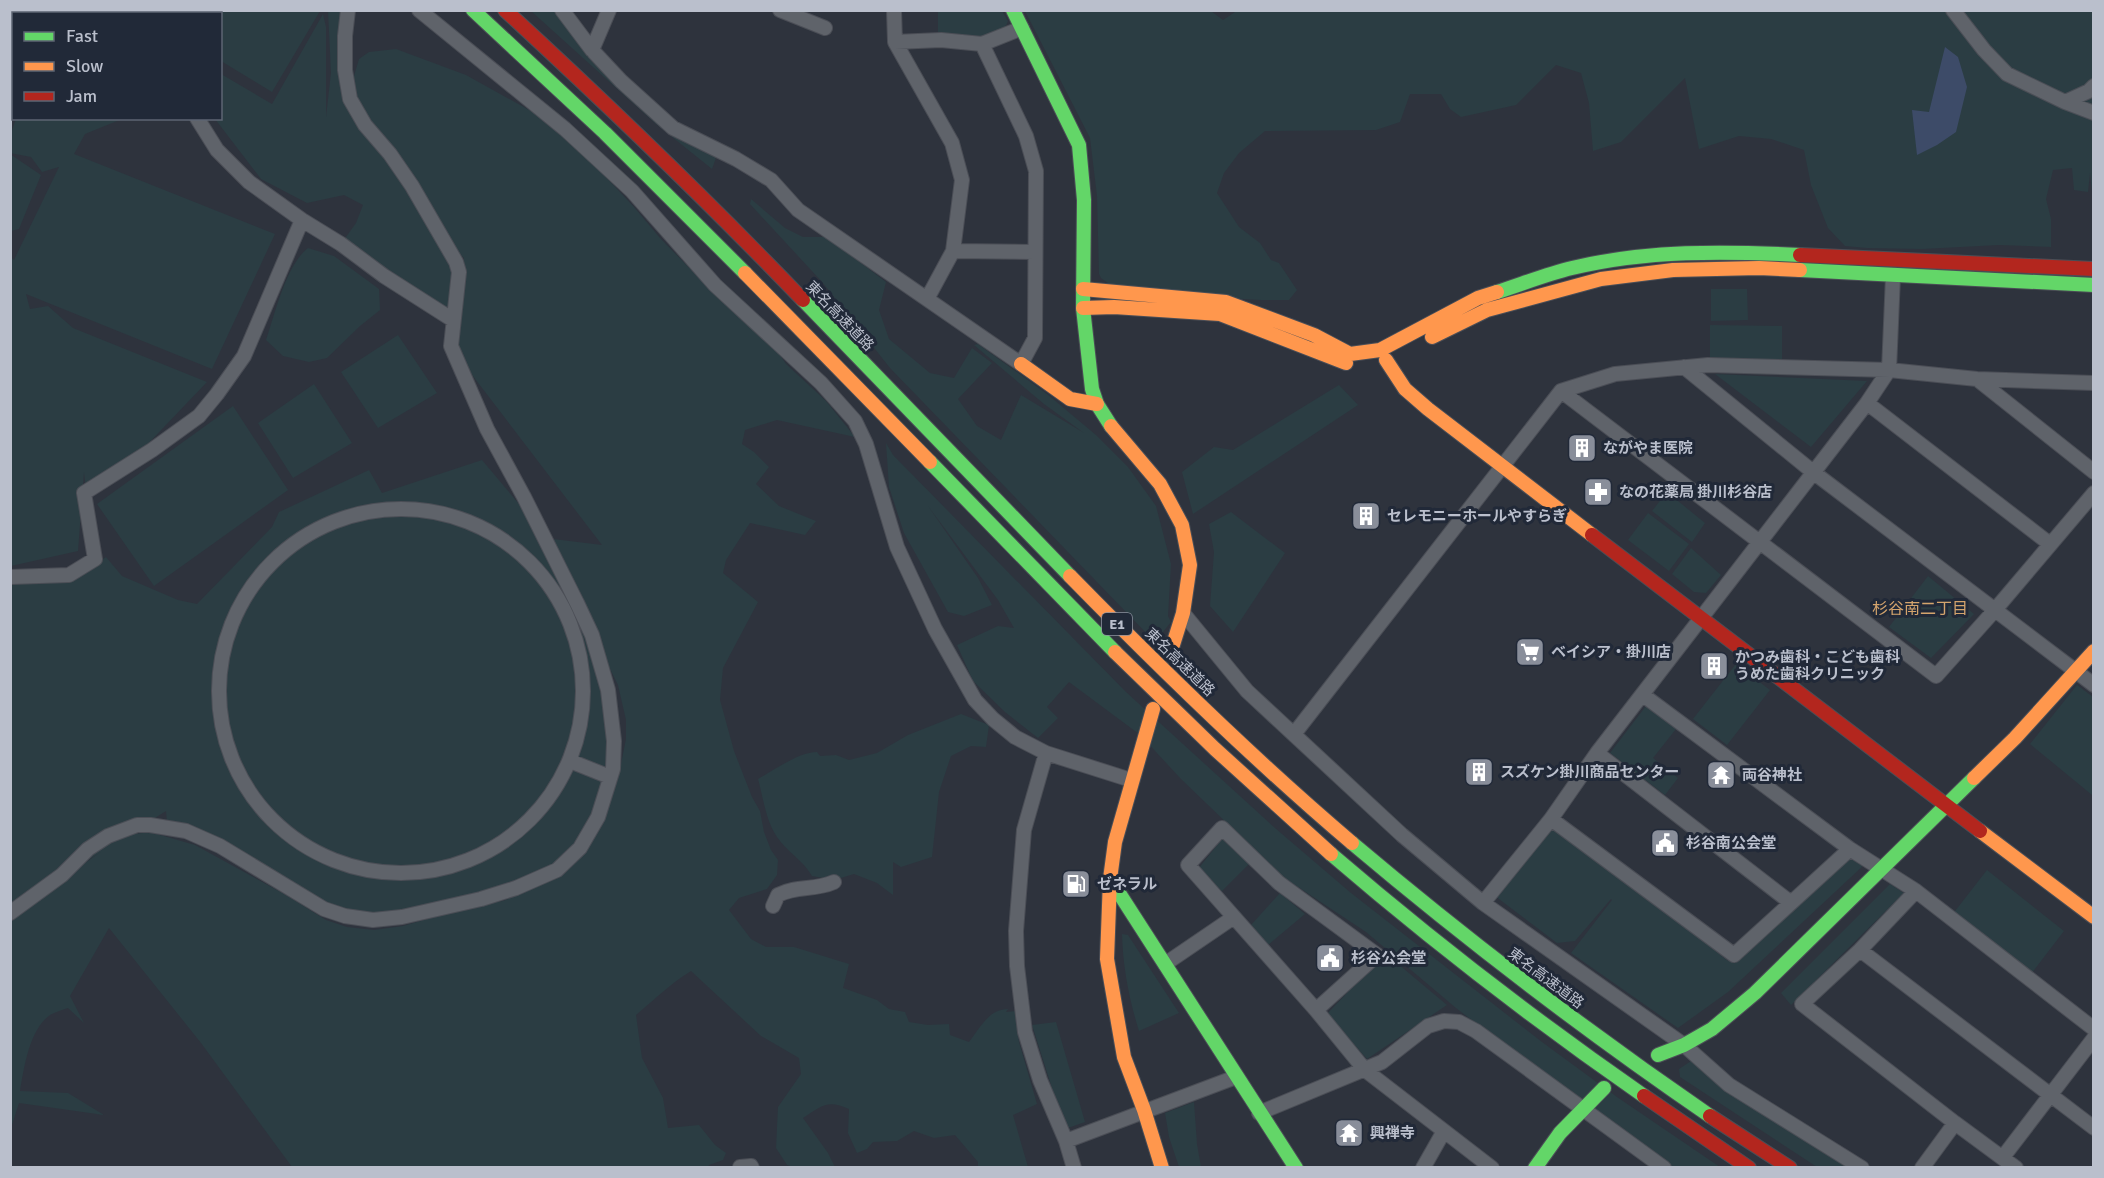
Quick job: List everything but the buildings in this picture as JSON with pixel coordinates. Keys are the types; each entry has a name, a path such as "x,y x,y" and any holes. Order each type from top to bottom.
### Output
{"main road":[{"name":"E1","path":"473,10 640,166 1103,640 1250,782 1342,864 1456,958 1558,1034 1749,1167"},
{"name":"東名高速道路","path":"505,10 655,150 1118,626 1264,766 1357,848 1551,1003 1646,1071 1790,1167"},
{"path":"1013,10 1079,146 1084,200 1083,308 1092,389 1097,404 1114,432 1160,484 1182,525 1190,565 1183,613 1172,648"},
{"path":"1083,289 1226,302 1314,335 1350,354 1380,350 1478,298 1571,268 1647,255 1716,252 1783,254 2094,269"},
{"path":"1083,308 1220,314 1356,366 1386,360 1487,309 1601,279 1673,270 1749,268 2094,285"},
{"path":"1386,360 1405,389 1428,409 1700,619 2094,917"},
{"path":"1021,364 1070,399 1097,404"},
{"path":"1658,1054 1684,1045 1712,1029 1755,993 2015,738 2094,651"},
{"path":"1153,710 1115,842 1110,879 1107,959 1124,1057 1162,1167"},
{"path":"1110,879 1296,1167"},
{"path":"1535,1167 1560,1133 1604,1088"}],"street":[{"path":"10,914 62,874 88,849 108,836 137,825 150,825 186,831 219,846 324,909 345,916 373,920 402,917 482,899 537,881 557,870 580,848 602,807 615,752 608,690 592,635 524,496 487,429 451,346 459,272 456,262 412,186 390,154 365,125 350,99 345,70 348,10"},
{"path":"419,10 566,129 624,184 715,285 821,383 855,421 866,444 897,547 935,630 975,700 1015,737 1046,753 1131,780"},
{"path":"562,10 592,50 621,81 673,128 736,159 771,180 798,210 1021,364 1035,338 1035,171 1026,136 982,44"},
{"path":"592,50 609,10"},
{"path":"780,10 825,28"},
{"path":"894,10 895,42 952,143 962,180 953,251 927,299"},
{"path":"1953,10 1984,50 2007,74 2094,114"},
{"path":"895,42 941,39 982,44 1022,28"},
{"path":"2066,102 2089,91 2094,86"},
{"path":"198,120 218,150 249,182 384,276 453,320"},
{"path":"10,577 69,575 95,559 84,493 152,450 199,416 217,394 244,356 302,220"},
{"path":"953,251 1035,252"},
{"path":"1482,903 1551,819 1597,753 1867,403 1889,370 1893,276"},
{"path":"1294,734 1561,391 1615,374 1708,365 1889,370 1977,379 2094,384"},
{"path":"1684,368 1813,472 2094,685"},
{"path":"1977,379 2094,472"},
{"path":"1561,391 1936,676 2094,493"},
{"path":"1867,403 2050,544"},
{"path":"391,507 430,510 469,522 501,538 523,557 541,579 569,633 581,676 582,695 575,763 546,804 528,824 503,843 441,868 380,872 352,867 303,846 268,816 238,774 229,751 218,693 226,652 244,596 294,541 320,525 356,511 391,507"},
{"path":"1183,613 1247,691 1402,835 1482,903 1684,1045 1729,1085 1862,1167"},
{"path":"1643,695 1850,849 1916,891 2094,1029"},
{"path":"1046,753 1024,830 1016,931 1017,966 1025,1032 1040,1080 1074,1167"},
{"path":"1597,753 1790,903"},
{"path":"575,763 610,777"},
{"path":"1551,819 1734,955 1850,849"},
{"path":"1316,1010 1377,955 1279,883 1222,828 1188,865 1316,1010 1365,1070 1492,1167"},
{"path":"773,906 778,895 791,888 834,882"},
{"path":"1916,891 1860,950 1802,1004 1955,1123 2016,1167"},
{"path":"1165,964 1233,917"},
{"path":"1860,950 2094,1128"},
{"path":"1259,1113 1382,1062 1428,1026 1444,1020 1459,1022 1476,1031 1584,1108 1647,1162 1664,1167"},
{"path":"2003,1157 2094,1038"},
{"path":"1065,1141 1236,1077"},
{"path":"1922,1167 1955,1123"},
{"path":"1423,1167 1444,1131"},
{"path":"740,1167 752,1167"}],"shaded area":[{"path":"1238,10 2093,11 2093,193 2090,173 2088,192 2074,190 2072,168 2053,170 2046,199 2051,219 2051,247 1999,245 1922,249 1845,246 1828,228 1811,185 1804,150 1771,139 1739,136 1699,149 1685,78 1621,142 1593,151 1589,103 1581,73 1556,65 1516,105 1461,117 1450,109 1441,94 1410,94 1400,122 1376,130 1265,131 1239,153 1224,173 1217,193 1239,227 1260,243 1271,260 1279,263 1297,290 1289,300 1192,296 1112,286 1099,274 1097,196 1090,138 1025,11 1211,11 1223,20"},
{"path":"135,11 320,11 272,92 222,62 222,12"},
{"path":"328,11 346,11 350,73 354,82 359,59 369,52 396,49 466,75 558,126 660,238 715,294 771,342 786,364 826,401 855,437 777,420 745,430 742,444 769,467 756,484 779,506 816,521 805,535 750,523 726,560 723,573 758,602 723,668 720,700 734,751 760,811 764,832 771,850 778,860 777,875 767,889 739,898 729,910 751,939 766,947 794,947 849,964 843,988 877,1000 889,1009 905,1012 909,1022 928,1025 949,1024 950,1035 969,1042 995,1012 1008,1009 1006,1012 1016,1011 1019,1042 1037,1104 1013,1115 1028,1167 978,1167 978,1162 955,1135 934,1138 914,1131 897,1141 873,1142 867,1149 857,1153 848,1133 849,1109 835,1104 820,1107 803,1118 835,1167 787,1165 776,1148 778,1107 801,1074 799,1058 761,1036 691,971 669,986 636,1015 642,1058 663,1098 668,1128 699,1125 715,1145 726,1153 723,1160 709,1165 708,1168 292,1167 201,1043 109,928 70,996 84,1023 68,1008 52,1014 43,1022 32,1040 20,1091 68,1093 104,1115 19,1103 11,1128 11,914 101,852 11,907 11,579 76,577 106,557 122,576 178,600 197,604 272,527 279,512 369,470 382,493 482,460 530,517 592,635 614,741 586,838 549,874 463,903 354,917 167,822 166,811 128,835 150,832 195,845 286,895 326,920 347,927 374,930 403,926 472,906 503,901 564,874 585,850 603,823 618,779 626,739 626,720 618,685 605,659 593,620 563,564 553,539 602,545 453,350 464,258 450,245 457,264 453,320 341,244 356,223 363,205 344,195 307,203 261,179 216,120 222,120 222,75 272,104 323,14 326,27 326,117 331,73"},
{"path":"531,11 558,11 581,46 629,95 717,155 712,169 656,124"},
{"path":"938,11 1002,11 1008,21 1004,30 982,41 938,35"},
{"path":"16,120 120,120 85,134 74,154 275,234 212,369 26,294 30,309 48,306 73,328 207,382 142,450 86,489 84,472 78,551 11,566 11,257 14,260 59,167 42,172 31,157 10,153 11,133"},
{"path":"10,154 41,175 19,229 11,231"},
{"path":"751,199 785,228 803,237 827,237 886,282 879,310 889,339 930,373 954,378 972,348 992,363 958,399 977,426 1001,440 1021,395 1084,433 1044,404 974,345 978,344 1047,394 1096,435 1128,467 1156,506 1171,564 1168,616 1171,622 1155,642 890,368 823,283 750,204"},
{"path":"308,248 334,256 379,289 380,310 327,358 309,362 283,356 266,340 287,278 300,256"},
{"path":"1711,289 1747,289 1748,320 1711,321"},
{"path":"1710,325 1782,326 1782,360 1710,359"},
{"path":"398,335 437,393 378,428 341,372"},
{"path":"1715,374 1867,381 1811,447"},
{"path":"314,384 352,443 293,478 258,423"},
{"path":"1339,385 1358,405 1193,514 1182,472 1214,447 1233,450"},
{"path":"233,406 288,490 154,586 97,504"},
{"path":"886,443 893,455 1126,692 1275,828 1351,893 1542,1042 1617,1097 1720,1167 1667,1167 1558,1086 1456,1008 1366,932 1283,877 1181,779 1137,729 1139,734 1069,682 1047,707 1058,718 1038,738 1005,712 973,681 957,645 998,626 1014,628 998,600 928,506 978,578 992,605 964,616 948,612 904,533 889,487"},
{"path":"1667,492 1705,523 1692,542 1652,511"},
{"path":"1231,512 1285,553 1233,632 1210,606 1214,552 1209,524"},
{"path":"1648,513 1689,544 1669,571 1628,540"},
{"path":"1691,548 1721,575 1706,593 1694,592 1672,574"},
{"path":"1928,576 1974,614 1931,658 1889,627"},
{"path":"1736,664 1770,690 1727,745 1693,719"},
{"path":"2077,685 2093,697 2092,795 2030,744"},
{"path":"1646,706 1676,729 1653,758 1678,778 1665,795 1610,753"},
{"path":"961,714 989,725 986,747 971,746 951,756 939,792 932,857 901,867 893,862 893,895 877,883 854,874 834,880 812,876 773,831 758,779 787,762 810,753 817,752 820,756 836,755 849,760 877,753 908,735"},
{"path":"1554,822 1728,961 1857,853 1865,864 1728,992 1678,1028 1571,953 1611,899 1575,941 1557,943 1495,896"},
{"path":"1222,839 1249,864 1222,891 1198,869"},
{"path":"1987,870 2064,931 2031,974 1952,915"},
{"path":"1890,884 1904,893 1791,1005 1781,993"},
{"path":"1280,893 1305,914 1268,945 1251,925"},
{"path":"1122,934 1128,935 1179,1013 1139,1031 1127,983"},
{"path":"1385,953 1447,1005 1367,1059 1327,1014"},
{"path":"1056,1022 1085,1122 1065,1129 1032,1025"},
{"path":"1694,1059 1855,1167 1817,1167 1680,1077 1679,1069"},
{"path":"1194,1102 1201,1167 1179,1167 1169,1137 1165,1113"}],"water":[{"path":"1945,47 1958,57 1967,87 1956,132 1917,155 1912,110 1929,112"}],"traffic: fast":[{"path":"473,10 605,133 745,273"},
{"path":"1013,10 1079,145 1084,200 1083,308 1092,389 1097,404 1111,426"},
{"path":"1497,292 1563,270 1629,258 1686,253 1800,255"},
{"path":"1800,270 2094,285"},
{"path":"803,300 1070,576"},
{"path":"930,462 1115,652"},
{"path":"1658,1055 1684,1045 1712,1029 1755,993 1974,778"},
{"path":"1352,843 1528,984 1710,1116"},
{"path":"1331,854 1484,979 1644,1096"},
{"path":"1110,879 1296,1168"},
{"path":"1535,1168 1560,1133 1604,1088"}],"traffic: slow":[{"path":"1432,337 1487,310 1601,279 1673,270 1759,268 1800,270"},
{"path":"745,273 930,462"},
{"path":"1083,289 1226,302 1314,335 1350,354 1380,350 1478,298 1497,292"},
{"path":"1083,308 1114,307 1220,314 1346,363"},
{"path":"1386,360 1405,389 1428,409 1592,535"},
{"path":"1021,364 1070,399 1097,404"},
{"path":"1111,426 1160,484 1182,525 1190,565 1183,613 1172,648"},
{"path":"1070,576 1208,712 1352,843"},
{"path":"1974,778 2015,738 2094,651"},
{"path":"1115,652 1215,749 1331,854"},
{"path":"1153,709 1115,842 1110,879 1107,959 1124,1057 1162,1168"},
{"path":"1980,831 2094,917"}],"traffic: jam":[{"path":"505,10 656,153 803,300"},
{"path":"1800,255 2094,269"},
{"path":"1592,535 1980,831"},
{"path":"1644,1096 1749,1168"},
{"path":"1710,1116 1790,1168"}],"place":[{"name":"ながやま医院","path":"1582,448"},
{"name":"なの花薬局 掛川杉谷店","path":"1598,492"},
{"name":"セレモニーホールやすらぎ","path":"1366,516"},
{"name":"ベイシア・掛川店","path":"1530,652"},
{"name":"かつみ歯科・こども歯科 うめた歯科クリニック","path":"1714,666"},
{"name":"スズケン掛川商品センター","path":"1479,772"},
{"name":"両谷神社","path":"1721,775"},
{"name":"杉谷南公会堂","path":"1665,843"},
{"name":"ゼネラル","path":"1076,884"},
{"name":"杉谷公会堂","path":"1330,958"},
{"name":"興禅寺","path":"1349,1133"}],"district":[{"name":"杉谷南二丁目","path":"1920,609"}]}
